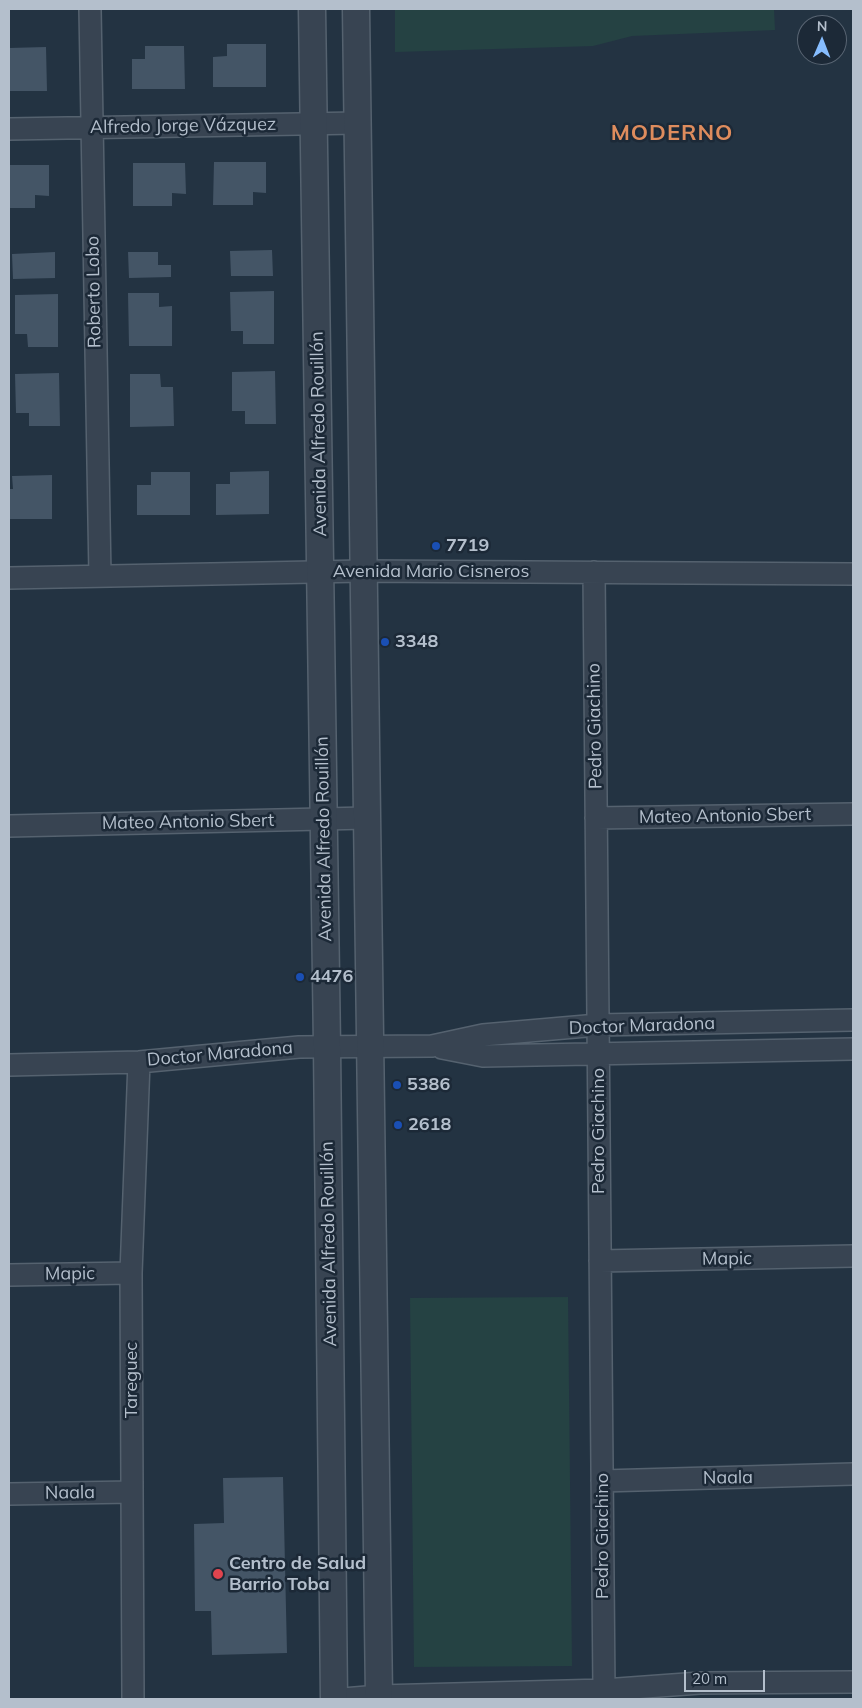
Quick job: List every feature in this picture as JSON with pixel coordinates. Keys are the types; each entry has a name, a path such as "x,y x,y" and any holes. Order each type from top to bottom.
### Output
{"street":[{"name":"Roberto Lobo","path":"90,9 100,576"},
{"name":"Avenida Alfredo Rouillón","path":"312,9 327,1047 346,1699"},
{"path":"356,9 379,1696"},
{"name":"Alfredo Jorge Vázquez","path":"9,128 358,123"},
{"name":"Avenida Mario Cisneros","path":"9,578 363,571 853,574"},
{"name":"Pedro Giachino","path":"594,572 604,1690"},
{"name":"Mateo Antonio Sbert","path":"596,818 853,814"},
{"name":"Mateo Antonio Sbert","path":"9,826 367,818"},
{"name":"Doctor Maradona","path":"432,1046 483,1035 598,1025 853,1020"},
{"name":"Doctor Maradona","path":"9,1065 139,1062 299,1047 432,1046 483,1056 598,1052 853,1048"},
{"name":"Tareguec","path":"133,1699 131,1273 139,1062"},
{"name":"Mapic","path":"600,1261 853,1256"},
{"name":"Mapic","path":"9,1275 131,1273"},
{"name":"Naala","path":"602,1481 853,1474"},
{"name":"Naala","path":"9,1494 132,1492"},
{"path":"346,1699 379,1696 604,1690 700,1691 853,1682"}],"green space":[{"path":"395,9 774,9 775,30 632,36 593,46 395,52"},
{"path":"568,1297 572,1666 414,1667 410,1298"}],"building":[{"path":"227,44 266,44 266,87 213,87 213,57 227,56"},
{"path":"145,46 184,46 185,89 132,89 132,59 145,59"},
{"path":"46,47 47,91 9,91 9,48"},
{"path":"214,162 266,162 266,193 253,192 253,205 213,205"},
{"path":"133,163 185,163 186,194 172,193 172,206 133,206"},
{"path":"9,165 49,165 49,196 35,195 35,208 9,208"},
{"path":"272,250 273,276 231,276 230,251"},
{"path":"55,252 55,278 13,279 12,254"},
{"path":"128,252 158,252 158,265 171,265 171,277 129,278"},
{"path":"274,291 274,344 243,344 243,331 231,331 230,292"},
{"path":"128,293 159,293 159,307 172,306 172,346 129,346"},
{"path":"58,294 58,347 28,347 27,334 15,334 15,295"},
{"path":"275,371 276,424 245,424 245,411 232,411 232,372"},
{"path":"59,373 60,426 29,426 29,413 16,413 15,374"},
{"path":"130,374 160,374 161,387 173,387 174,426 130,427"},
{"path":"269,471 269,514 216,515 216,484 230,484 230,472"},
{"path":"151,472 190,472 190,515 137,515 137,485 151,485"},
{"path":"52,475 52,519 9,519 9,489 13,489 12,476"},
{"path":"283,1477 287,1653 212,1655 211,1611 195,1611 194,1524 224,1523 223,1478"}],"place":[{"name":"7719","path":"436,546"},
{"name":"3348","path":"385,642"},
{"name":"4476","path":"300,977"},
{"name":"5386","path":"397,1085"},
{"name":"2618","path":"398,1125"},
{"name":"Centro de Salud Barrio Toba","path":"218,1574"}],"district":[{"name":"MODERNO","path":"672,133"}]}
